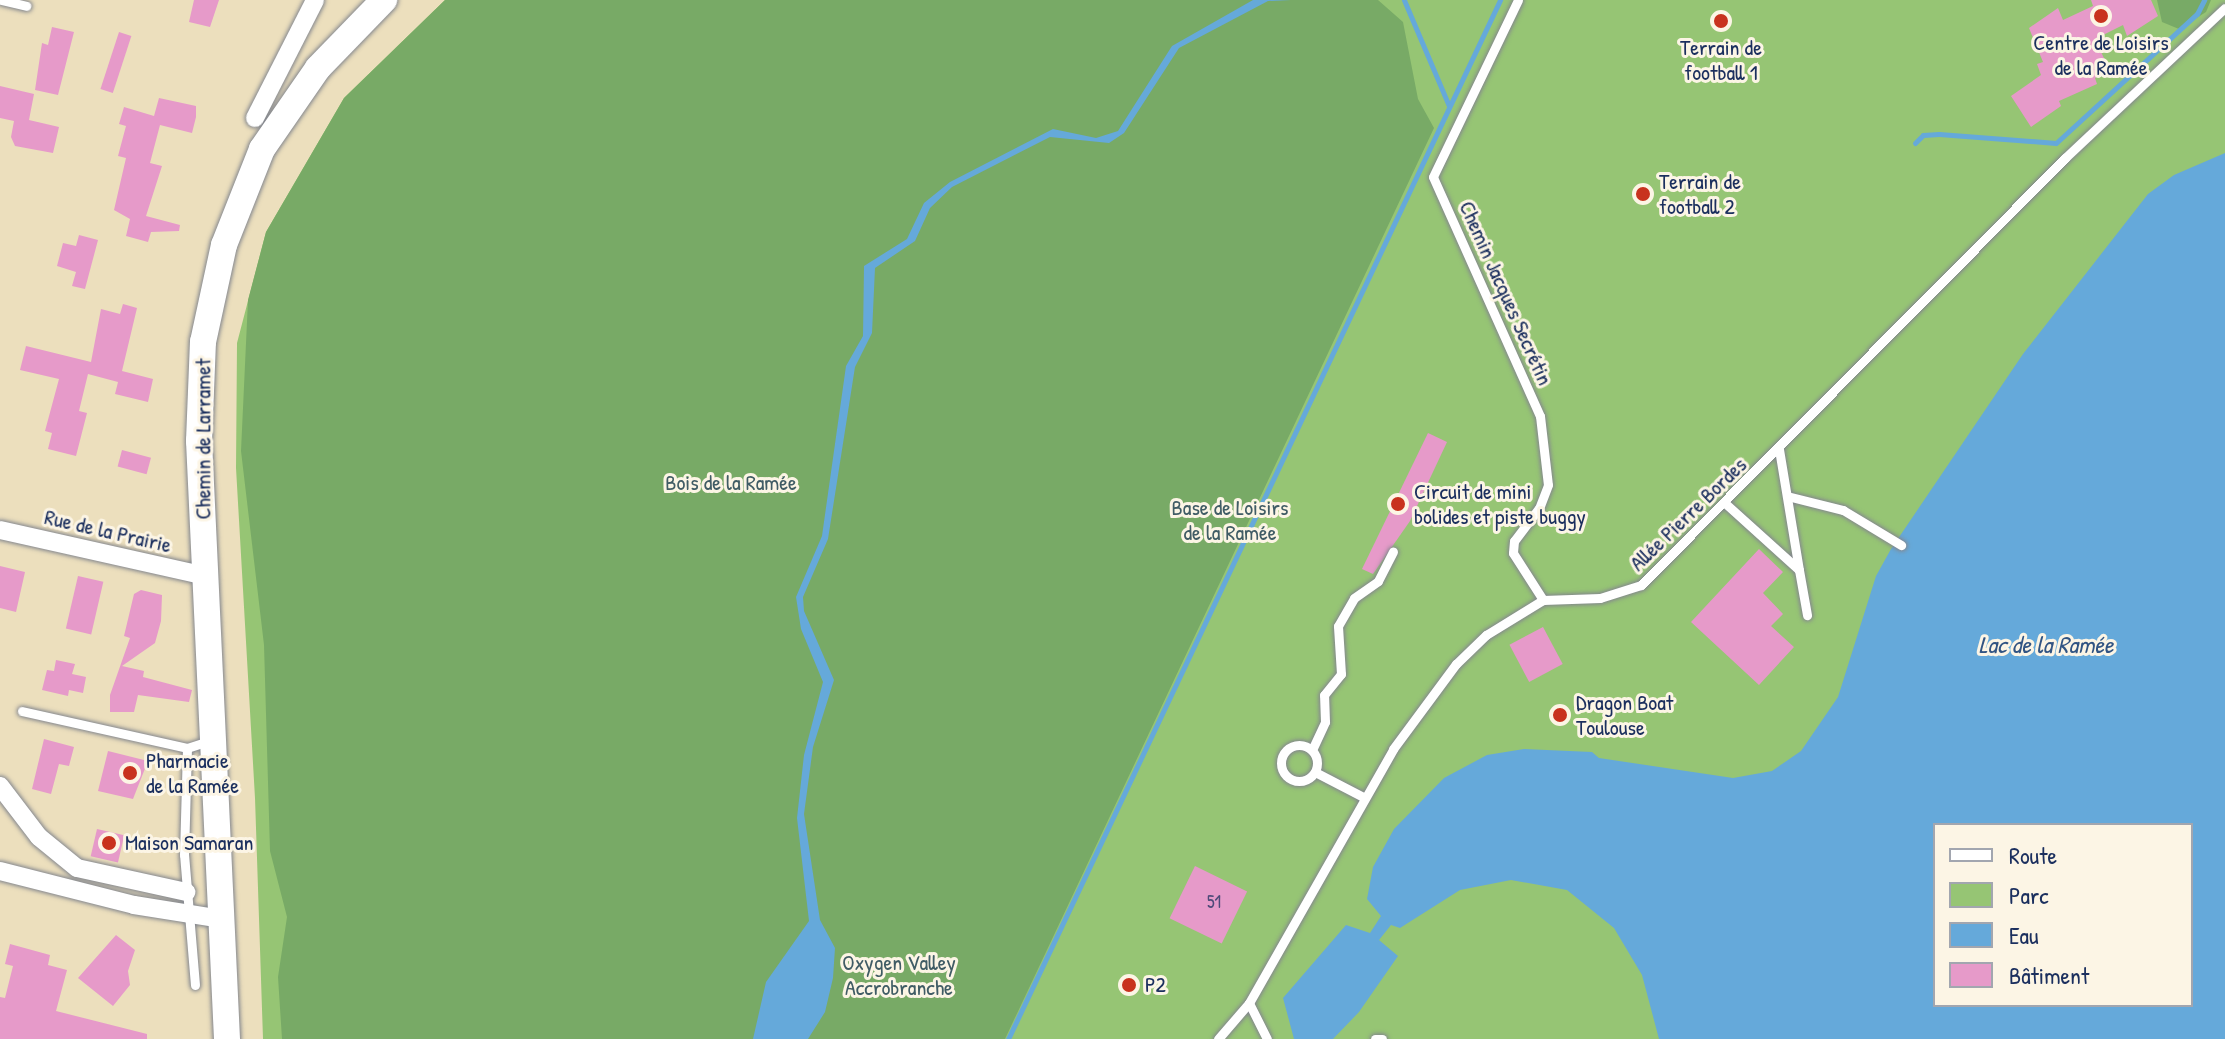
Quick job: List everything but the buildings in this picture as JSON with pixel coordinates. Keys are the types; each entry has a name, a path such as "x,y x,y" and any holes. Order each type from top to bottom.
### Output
{"main road":[{"name":"Chemin de Larramet","path":"227,1039 221,919 199,744 206,576 199,391 224,245 262,149 287,109 334,50 384,0"}],"street":[{"path":"255,118 315,0"},
{"name":"Rue de la Prairie","path":"0,530 206,576"},
{"path":"0,786 39,837 77,868 186,892"},
{"path":"0,871 134,905 221,919"},
{"path":"134,905 140,883"}],"lane":[{"path":"1,0 26,6"},
{"name":"Chemin Jacques Secrétin","path":"1518,0 1433,177 1540,416 1548,485 1539,508 1514,541 1513,553 1543,600"},
{"name":"Allée Pierre Bordes","path":"1218,1039 1249,1003 1365,798 1426,700 1456,664 1486,635 1543,600 1600,598 1641,585 1726,504 1958,264 2225,8"},
{"path":"1779,449 1807,615"},
{"path":"1787,496 1843,510 1901,545"},
{"path":"1726,504 1799,570"},
{"path":"1315,772 1312,750 1325,722 1324,695 1341,674 1338,626 1354,598 1378,581 1393,552"},
{"path":"22,711 199,744"},
{"name":"Chemin de Larramet","path":"195,985 186,892 199,744"},
{"path":"1312,750 1291,747 1281,765 1295,781 1315,772"},
{"path":"1315,772 1365,798"},
{"path":"1249,1003 1267,1039"},
{"path":"1375,1039 1382,1039"}],"green space":[{"name":"Base de Loisirs de la Ramée","path":"445,0 2225,0 2225,1039 263,1039 255,798 236,468 237,343 266,232 344,98"},
{"name":"Bois de la Ramée","path":"445,0 1378,0 1403,22 1418,99 1434,128 1005,1039 282,1039 278,977 287,917 270,851 264,645 241,451 248,300 266,232 344,98"},
{"path":"2157,0 2211,0 2206,12 2179,29 2162,22"}],"water":[{"path":"1253,0 1291,0 1268,1 1179,48 1124,133 1109,143 1050,137 952,187 930,208 915,241 875,268 872,333 855,367 828,539 803,597 804,611 834,680 813,747 804,814 820,920 835,948 833,978 825,1012 808,1039 753,1039 766,982 809,921 797,818 804,755 823,682 801,629 796,597 822,536 846,366 863,336 864,266 907,239 924,203 950,182 1053,129 1096,138 1118,131 1172,46"},
{"name":"Lac de la Ramée","path":"2225,153 2225,1039 1659,1039 1642,975 1614,928 1567,890 1511,880 1460,890 1400,928 1391,925 1379,940 1398,956 1359,1012 1333,1039 1294,1039 1283,998 1346,925 1370,933 1381,916 1367,899 1373,867 1394,829 1444,778 1487,755 1524,749 1592,752 1599,758 1733,778 1772,771 1801,751 1838,697 1876,576 1891,549 2023,354 2148,194 2174,175"}],"waterway":[{"path":"1404,0 1449,106"},
{"path":"1008,1039 1500,0"},
{"path":"1915,143 1923,135 1939,134 2056,143 2197,14 2204,0"}],"place":[{"name":"Centre de Loisirs de la Ramée","path":"2101,16"},
{"name":"Terrain de football 1","path":"1721,21"},
{"name":"Terrain de football 2","path":"1643,194"},
{"name":"Circuit de mini bolides et piste buggy","path":"1398,504"},
{"name":"Dragon Boat Toulouse","path":"1560,715"},
{"name":"Pharmacie de la Ramée","path":"130,773"},
{"name":"Maison Samaran","path":"109,843"},
{"name":"P2","path":"1129,985"}],"park label":[{"name":"Oxygen Valley Accrobranche","path":"899,974"}]}
